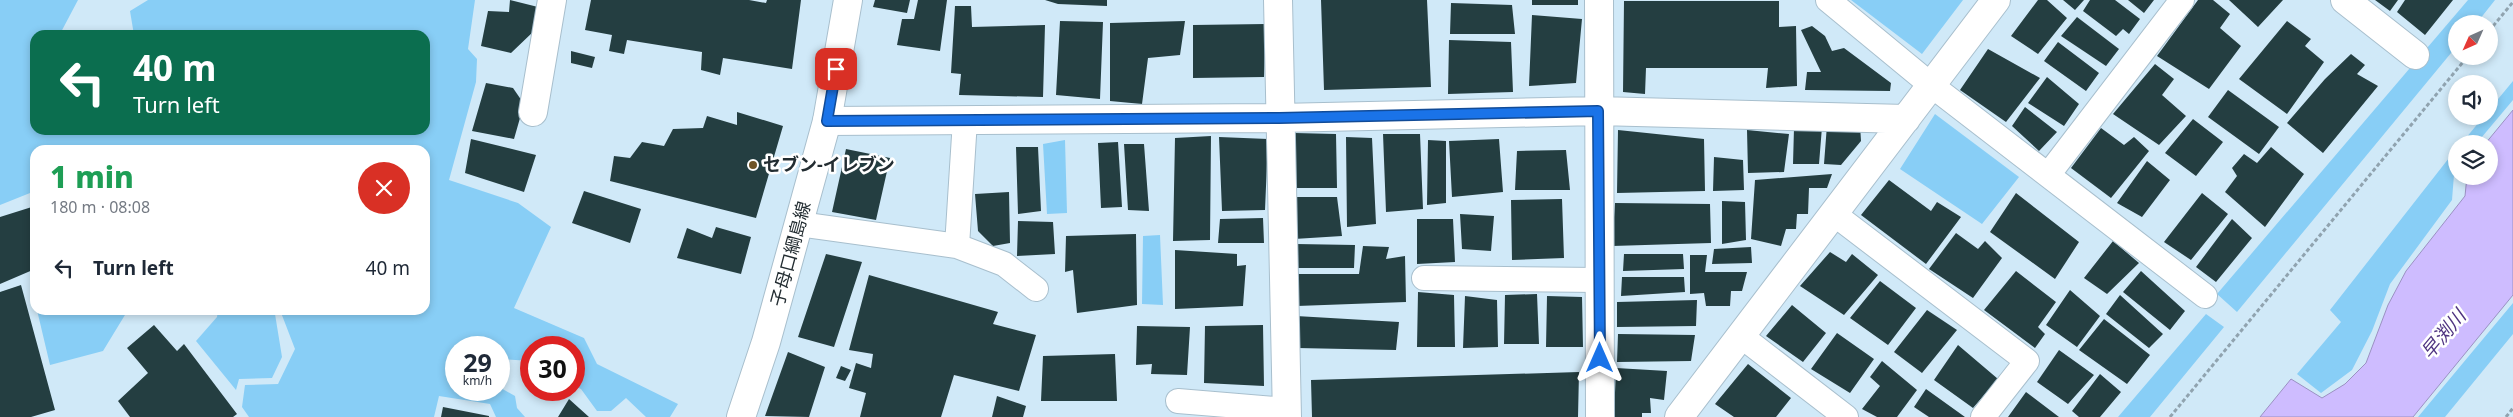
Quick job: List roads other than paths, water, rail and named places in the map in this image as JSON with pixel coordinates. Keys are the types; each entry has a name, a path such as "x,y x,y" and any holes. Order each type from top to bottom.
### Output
{"street":[{"path":"533,112 552,0"},
{"name":"子母口綱島線","path":"741,417 766,342 827,121 848,0"},
{"path":"1278,0 1279,118 1287,413"},
{"path":"1599,0 1600,417"},
{"path":"1679,417 1996,0"},
{"path":"2345,0 2415,55"},
{"path":"827,121 1279,118 1598,111 1906,119"}],"lane":[{"path":"1828,0 1932,86 2205,296"},
{"path":"2048,174 2182,0"},
{"path":"957,246 965,120"},
{"path":"1834,214 2027,361 1983,417"},
{"path":"799,224 957,246 1004,264 1036,289"},
{"path":"1424,278 1599,280"},
{"path":"1741,336 1846,417"},
{"path":"1178,401 1287,413"}],"water":[{"name":"早渕川","path":"2513,110 2513,295 2413,417 2260,417 2291,379 2322,398 2345,384 2366,363 2388,305 2406,271 2465,196 2466,185 2498,185 2498,135 2492,135"}],"place":[{"name":"セブン-イレブン","path":"753,165"}]}
